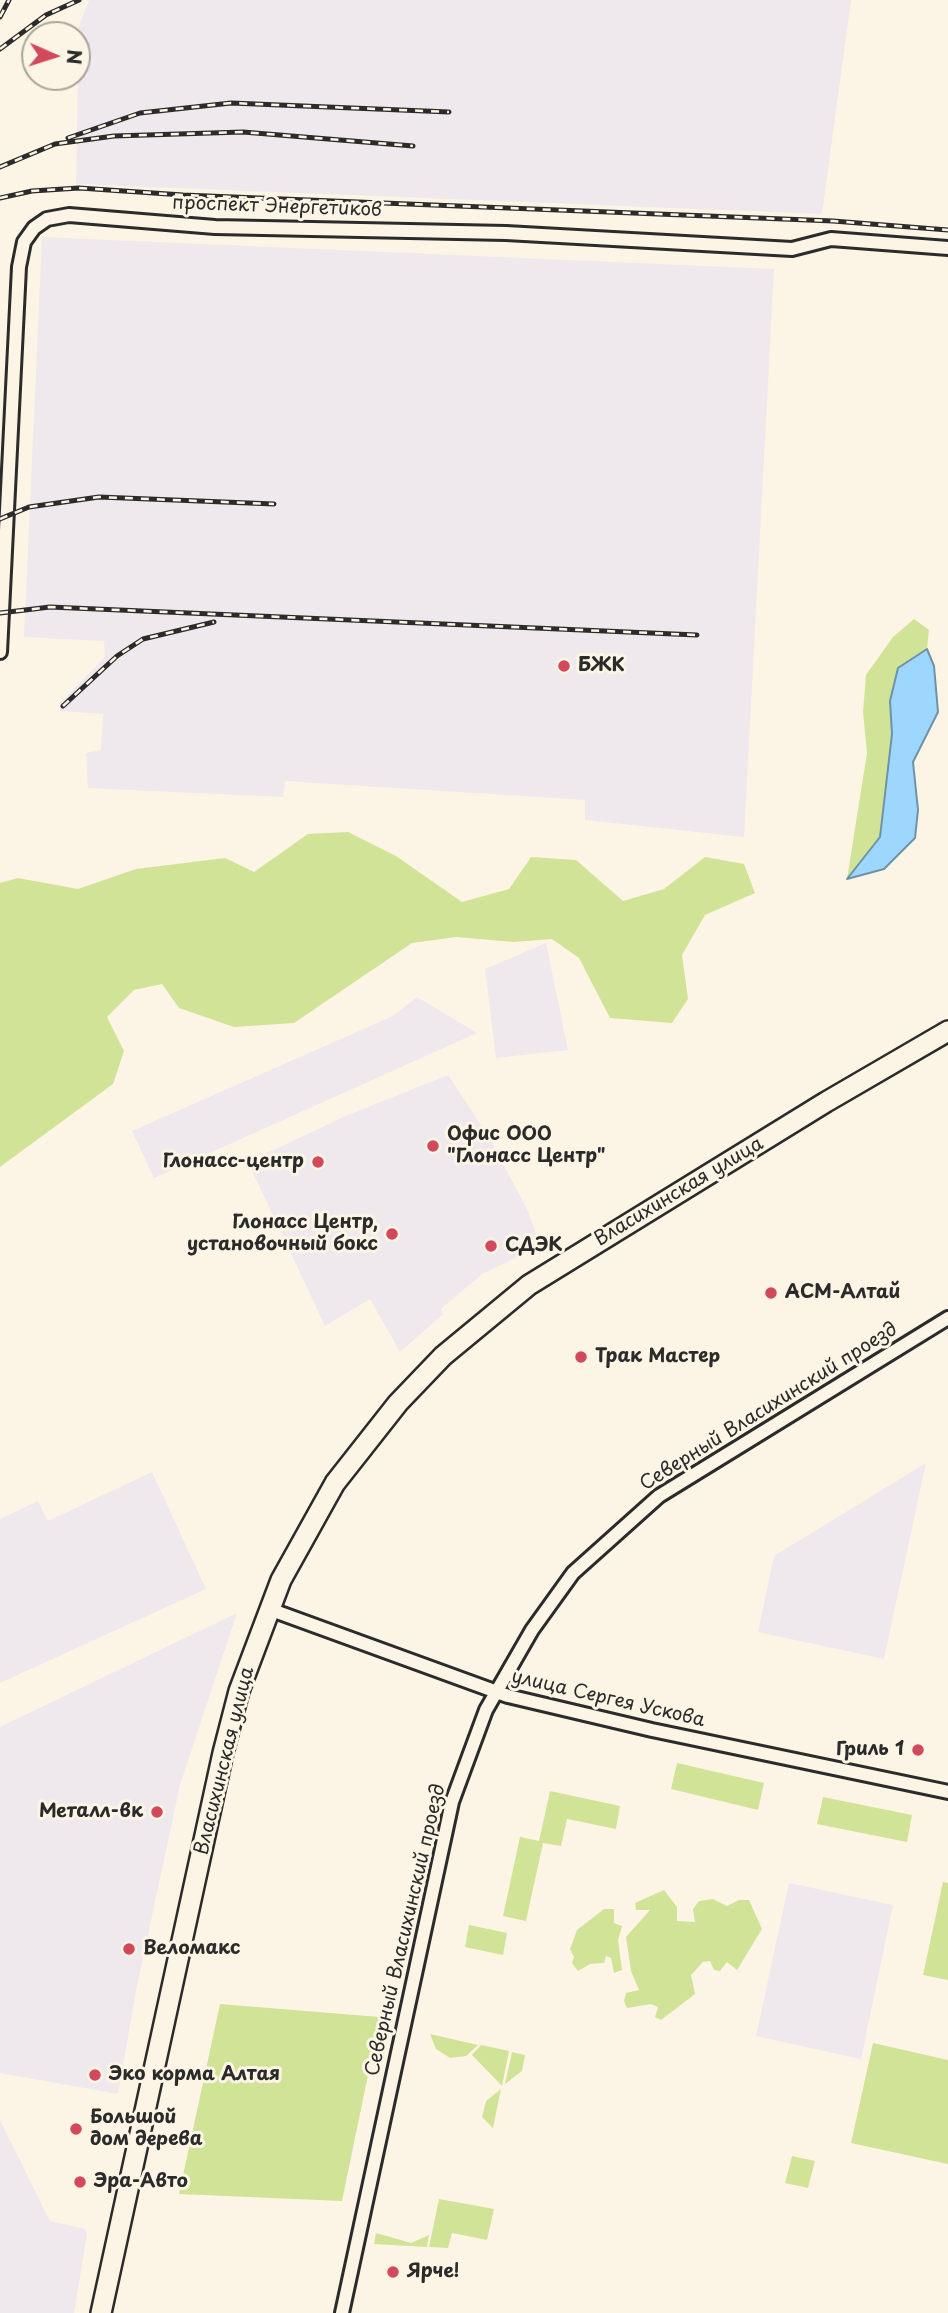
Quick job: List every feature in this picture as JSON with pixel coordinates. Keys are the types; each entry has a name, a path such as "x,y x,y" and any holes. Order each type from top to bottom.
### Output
{"highway":[{"name":"Власихинская улица","path":"101,2313 223,1753 239,1691 269,1609 297,1547 335,1483 362,1445 443,1356 480,1323 581,1252 948,1031"}],"street":[{"name":"проспект Энергетиков","path":"0,652 19,267 24,242 34,228 47,219 69,215 215,227 506,233 792,249 831,239 948,248"},
{"name":"Северный Власихинский проезд","path":"342,2313 452,1802 475,1736 496,1692 532,1630 563,1585 638,1513 688,1477 948,1318"},
{"name":"улица Сергея Ускова","path":"269,1609 496,1692 652,1730 948,1792"}],"shaded area":[{"path":"89,0 851,0 822,214 76,184 78,91 91,91 91,21 81,21"},
{"path":"42,237 774,269 744,837 585,820 585,800 285,781 283,797 88,788 86,753 101,750 103,714 60,711 61,702 105,657 104,641 24,637"},
{"path":"546,943 568,1050 496,1058 485,969"},
{"path":"417,997 477,1033 154,1178 132,1131 393,1016"},
{"path":"448,1075 489,1137 528,1211 540,1246 482,1274 441,1309 443,1314 400,1352 370,1299 325,1326 248,1162 348,1115"},
{"path":"926,1463 884,1659 758,1632 774,1556"},
{"path":"152,1472 206,1589 0,1683 0,1519 38,1501 48,1521"},
{"path":"237,1613 180,1785 136,1991 118,2094 0,2073 0,1727"},
{"path":"789,1883 893,1905 861,2059 756,2036"},
{"path":"0,2120 50,2221 85,2229 87,2234 74,2313 0,2313"}],"green space":[{"path":"914,619 929,630 927,649 898,668 890,701 892,734 880,837 847,879 867,753 863,712 866,675 893,637"},
{"path":"348,832 396,856 462,902 509,889 531,857 576,860 623,901 664,889 705,857 744,864 755,893 705,915 682,955 688,999 672,1023 610,1018 579,958 552,939 513,942 456,937 412,943 294,1023 234,1027 179,1008 162,984 134,990 107,1017 124,1051 113,1084 0,1167 0,883 18,878 78,889 136,869 225,858 254,872 308,834"},
{"path":"677,1763 764,1783 758,1810 671,1789"},
{"path":"550,1791 620,1806 616,1829 567,1819 561,1846 543,1843 526,1921 503,1916 520,1837 539,1841"},
{"path":"823,1797 912,1815 907,1842 817,1824"},
{"path":"943,1882 948,1883 948,1980 923,1975"},
{"path":"664,1890 677,1907 677,1921 695,1922 693,1909 699,1901 713,1899 727,1906 739,1900 749,1900 762,1929 737,1970 727,1962 720,1971 714,1970 710,1961 703,1962 691,1975 695,1994 661,2020 655,2017 658,2007 651,2004 627,2008 624,2001 626,1993 639,1990 631,1971 626,1937 650,1910 636,1910 635,1903"},
{"path":"604,1909 614,1909 614,1923 622,1926 618,1940 622,1970 614,1973 611,1958 606,1956 604,1963 590,1964 578,1971 572,1963 574,1957 570,1949 577,1930"},
{"path":"469,1925 507,1933 503,1955 465,1947"},
{"path":"220,2004 380,2017 342,2201 179,2194"},
{"path":"430,2034 478,2045 466,2056 450,2058 436,2049"},
{"path":"873,2043 948,2060 948,2164 851,2143"},
{"path":"481,2045 509,2051 502,2086 472,2055"},
{"path":"512,2052 525,2055 522,2071 505,2084"},
{"path":"501,2089 493,2128 482,2117 486,2101"},
{"path":"792,2156 815,2161 808,2188 785,2183"},
{"path":"439,2199 494,2209 487,2240 452,2233 448,2248 429,2247"},
{"path":"376,2233 411,2243 429,2235 427,2247 374,2244"}],"water":[{"path":"927,649 934,666 938,712 913,762 918,810 915,838 884,869 847,879 880,837 892,734 890,701 898,668"}],"railway":[{"path":"0,17 9,0"},
{"path":"0,49 46,15 79,0"},
{"path":"68,138 140,113 231,103 449,112"},
{"path":"0,167 55,144 114,136 243,132 413,146"},
{"path":"0,198 32,191 79,188 183,195 833,221 948,230"},
{"path":"0,519 29,507 99,497 274,504"},
{"path":"0,613 50,607 697,635"},
{"path":"63,706 117,656 143,639 214,622"}],"place":[{"name":"БЖК","path":"564,666"},
{"name":"Офис ООО \"Глонасс Центр\"","path":"433,1146"},
{"name":"Глонасс-центр","path":"318,1162"},
{"name":"Глонасс Центр, установочный бокс","path":"392,1234"},
{"name":"СДЭК","path":"491,1246"},
{"name":"АСМ-Алтай","path":"771,1293"},
{"name":"Трак Мастер","path":"581,1357"},
{"name":"Гриль 1","path":"918,1750"},
{"name":"Металл-вк","path":"157,1812"},
{"name":"Веломакс","path":"129,1949"},
{"name":"Эко корма Алтая","path":"95,2075"},
{"name":"Большой дом дерева","path":"76,2129"},
{"name":"Эра-Авто","path":"80,2182"},
{"name":"Ярче!","path":"393,2272"}]}
